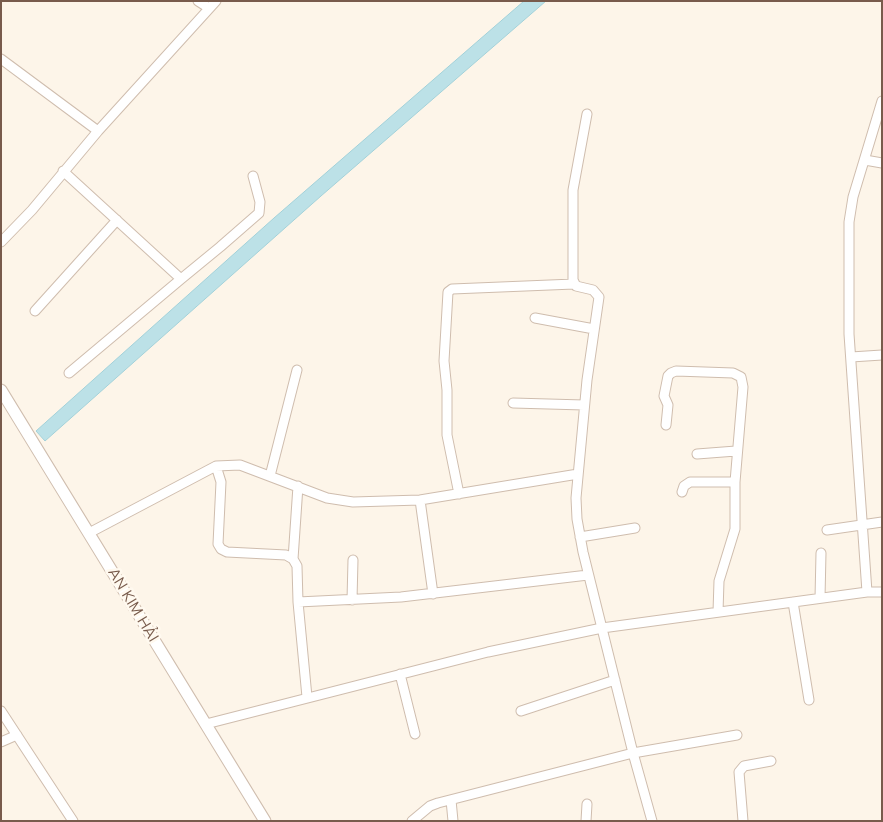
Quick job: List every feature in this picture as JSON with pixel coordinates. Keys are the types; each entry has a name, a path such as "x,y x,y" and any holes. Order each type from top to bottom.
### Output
{"street":[{"path":"1,242 32,210 98,131 213,5 198,1"},
{"path":"1,59 98,131"},
{"path":"867,592 851,358 849,222 854,197 882,100"},
{"path":"574,284 573,190 587,114"},
{"path":"865,160 882,162"},
{"path":"64,171 180,279"},
{"path":"69,373 259,213 260,202 254,176"},
{"path":"35,311 117,220"},
{"path":"459,494 448,435 444,361 448,292 452,289 574,284 593,290 599,297 584,405 576,498 580,537 633,753 652,821"},
{"path":"535,318 594,329"},
{"path":"851,358 882,355"},
{"path":"270,476 297,370"},
{"path":"666,425 668,405 664,396 668,376 671,373 676,371 738,374 741,376 743,387 736,452 735,530 719,581 718,612"},
{"name":"AN KIM HẢI","path":"1,390 265,821"},
{"path":"513,403 584,405"},
{"path":"696,454 736,452"},
{"path":"89,533 216,466 240,465 327,498 364,502 420,500 578,474"},
{"path":"216,466 221,482 218,544 221,550 227,552 286,555 293,559 297,566 298,602 307,697"},
{"path":"682,492 684,486 690,482 735,482"},
{"path":"293,559 298,486"},
{"path":"420,500 433,594"},
{"path":"827,530 882,522"},
{"path":"580,537 635,528"},
{"path":"820,598 821,553"},
{"path":"352,600 353,560"},
{"path":"298,602 433,594 588,575"},
{"path":"206,724 488,652 602,628 820,598 882,592"},
{"path":"794,602 809,700"},
{"path":"400,674 415,734"},
{"path":"521,710 615,680"},
{"path":"1,711 73,821"},
{"path":"1,742 17,735"},
{"path":"412,821 430,806 451,800 633,753 737,735"},
{"path":"743,821 739,772 744,766 772,761"},
{"path":"451,800 453,821"},
{"path":"586,821 587,804"}],"water":[{"path":"524,1 546,1 321,196 45,441 36,431 274,218"}]}
